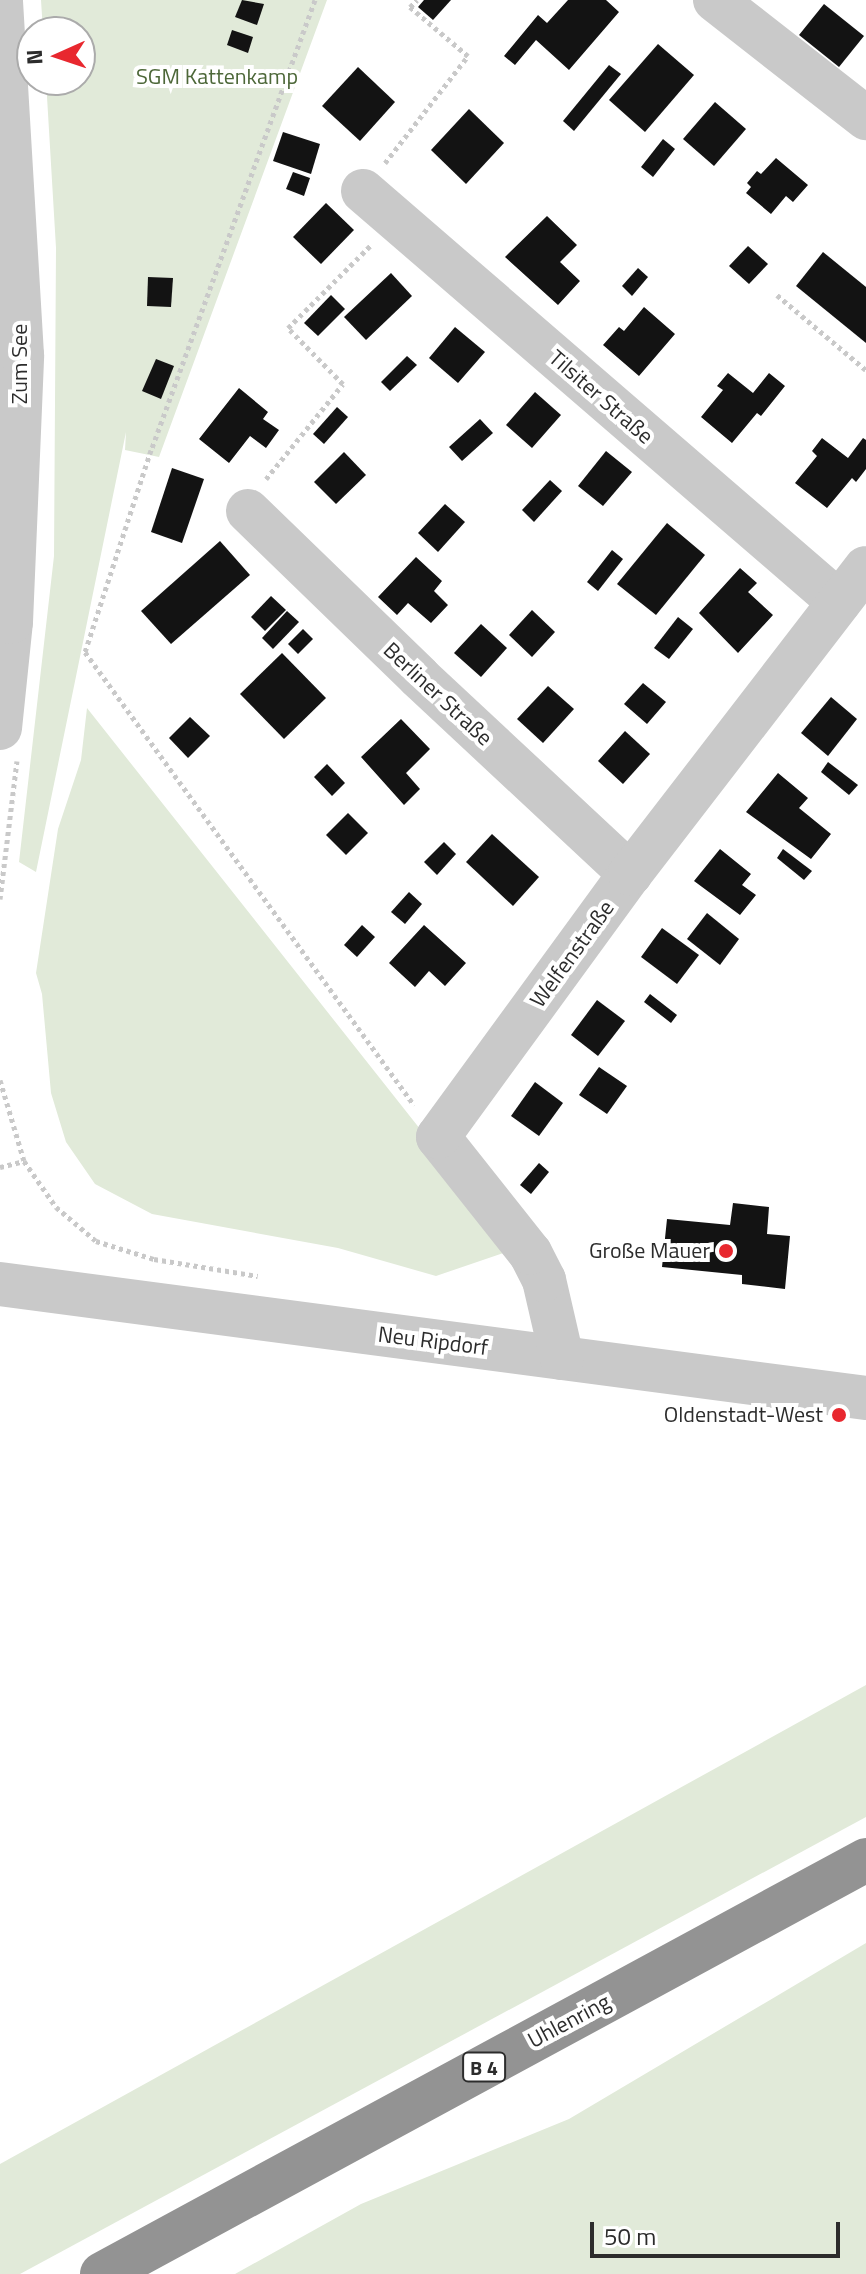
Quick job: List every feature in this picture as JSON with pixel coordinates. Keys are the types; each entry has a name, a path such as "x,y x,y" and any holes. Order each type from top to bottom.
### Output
{"highway":[{"name":"Uhlenring","path":"102,2274 866,1860"}],"street":[{"name":"Zum See","path":"0,728 11,622 22,355 1,0"},
{"path":"715,0 866,118"},
{"name":"Tilsiter Straße","path":"363,191 839,602"},
{"name":"Berliner Straße","path":"248,511 419,677 630,874"},
{"name":"Welfenstraße","path":"438,1137 630,874 866,568"},
{"path":"438,1137 530,1253 544,1280 562,1358"},
{"name":"Neu Ripdorf","path":"0,1284 866,1398"}],"path":[{"path":"315,0 151,450 85,652 438,1137"},
{"path":"363,191 468,56 410,7 417,0"},
{"path":"248,511 255,492 343,384 288,328 374,242"},
{"path":"777,295 866,370"},
{"path":"0,1080 24,1161 56,1207 96,1241 154,1259 263,1277"},
{"path":"0,1167 24,1161"}],"green space":[{"name":"SGM Kattenkamp","path":"41,0 327,0 159,457 125,450 126,432 36,872 19,862 54,556 56,248 47,96 96,96 96,16 42,16"},
{"path":"87,708 515,1249 436,1276 338,1248 152,1214 95,1184 66,1142 51,1093 42,994 36,973 58,829 81,760"},
{"path":"866,1685 866,1817 20,2274 0,2274 0,2164"},
{"path":"866,1943 866,2274 235,2274 361,2204 569,2119"}],"building":[{"path":"242,0 264,4 257,25 235,17"},
{"path":"424,0 451,0 433,20 418,7"},
{"path":"568,0 606,0 619,12 569,70 536,40 515,65 504,56 538,15 547,23"},
{"path":"824,4 864,36 839,67 799,35"},
{"path":"232,30 253,37 248,53 227,45"},
{"path":"658,44 694,75 645,132 609,100"},
{"path":"609,65 621,74 574,131 563,121"},
{"path":"358,67 395,102 360,141 322,106"},
{"path":"715,102 746,129 714,166 683,139"},
{"path":"469,109 504,143 466,184 431,150"},
{"path":"283,132 320,144 311,174 273,161"},
{"path":"663,139 675,149 653,177 641,167"},
{"path":"776,158 808,185 793,202 786,196 771,214 746,193 751,187 747,183 757,171 761,174"},
{"path":"293,172 310,178 304,196 286,189"},
{"path":"326,203 354,230 321,264 293,237"},
{"path":"547,216 577,245 560,262 580,281 558,305 505,257"},
{"path":"748,246 768,264 749,284 729,266"},
{"path":"823,252 866,287 866,343 796,286"},
{"path":"638,268 648,277 632,296 622,286"},
{"path":"391,273 412,296 366,340 344,317"},
{"path":"148,277 173,278 171,307 147,306"},
{"path":"331,295 345,309 318,336 304,323"},
{"path":"644,307 675,334 639,376 603,345 619,327 624,331"},
{"path":"455,327 485,352 458,383 429,358"},
{"path":"407,356 417,365 390,391 381,382"},
{"path":"156,359 174,366 161,399 142,391"},
{"path":"728,373 753,393 769,373 785,386 761,416 757,413 732,443 701,417 723,390 717,386"},
{"path":"239,388 268,412 263,419 279,430 266,448 250,436 229,463 199,439"},
{"path":"535,392 561,415 532,448 506,425"},
{"path":"337,407 348,417 324,444 313,434"},
{"path":"480,419 493,433 462,461 449,447"},
{"path":"822,438 848,458 863,438 866,440 866,469 856,482 852,478 827,508 795,483 817,456 812,451"},
{"path":"606,451 632,472 603,506 578,486"},
{"path":"344,452 366,475 336,504 314,482"},
{"path":"172,468 204,479 182,543 151,532"},
{"path":"550,480 562,491 534,522 522,510"},
{"path":"445,504 465,522 438,552 418,533"},
{"path":"667,523 705,555 656,615 617,584"},
{"path":"220,541 250,575 171,644 141,611"},
{"path":"612,550 623,559 598,591 587,582"},
{"path":"416,557 442,581 434,591 448,605 431,623 408,603 397,615 378,597"},
{"path":"740,568 757,583 748,592 773,615 738,653 699,613"},
{"path":"271,596 286,610 265,631 251,617"},
{"path":"532,610 555,632 532,657 509,635"},
{"path":"287,611 299,622 273,649 262,638"},
{"path":"678,617 693,629 669,659 654,648"},
{"path":"481,624 507,648 481,677 454,653"},
{"path":"303,629 313,639 298,654 288,644"},
{"path":"282,653 326,698 284,739 240,694"},
{"path":"643,683 666,702 647,724 624,704"},
{"path":"548,686 574,709 543,743 517,719"},
{"path":"831,697 857,719 828,756 801,733"},
{"path":"190,717 210,736 188,758 169,738"},
{"path":"401,719 430,749 406,773 420,789 404,805 361,757"},
{"path":"625,731 650,754 623,784 598,761"},
{"path":"828,762 858,785 849,795 821,772"},
{"path":"327,764 345,783 332,796 314,777"},
{"path":"778,773 808,798 799,808 831,834 811,859 746,812"},
{"path":"348,813 368,833 346,855 326,835"},
{"path":"492,834 539,877 513,906 466,862"},
{"path":"444,842 456,854 437,875 424,862"},
{"path":"720,849 751,874 742,885 756,895 740,915 694,881"},
{"path":"783,849 812,871 804,880 777,858"},
{"path":"409,892 422,904 405,924 391,912"},
{"path":"707,913 739,939 720,965 687,939"},
{"path":"362,925 375,937 357,957 344,945"},
{"path":"424,925 466,963 445,986 429,971 415,987 389,963"},
{"path":"662,928 699,955 677,984 641,957"},
{"path":"650,994 677,1015 671,1023 644,1002"},
{"path":"597,1000 625,1021 598,1056 571,1035"},
{"path":"599,1067 627,1086 607,1114 579,1095"},
{"path":"535,1082 563,1103 539,1136 511,1116"},
{"path":"539,1163 549,1172 531,1194 520,1185"},
{"name":"Große Mauer","path":"733,1203 769,1207 767,1234 790,1236 785,1289 742,1284 742,1275 662,1267 667,1219 730,1225"}],"place":[{"name":"Große Mauer","path":"726,1251"},
{"name":"Oldenstadt-West","path":"839,1415"}]}
